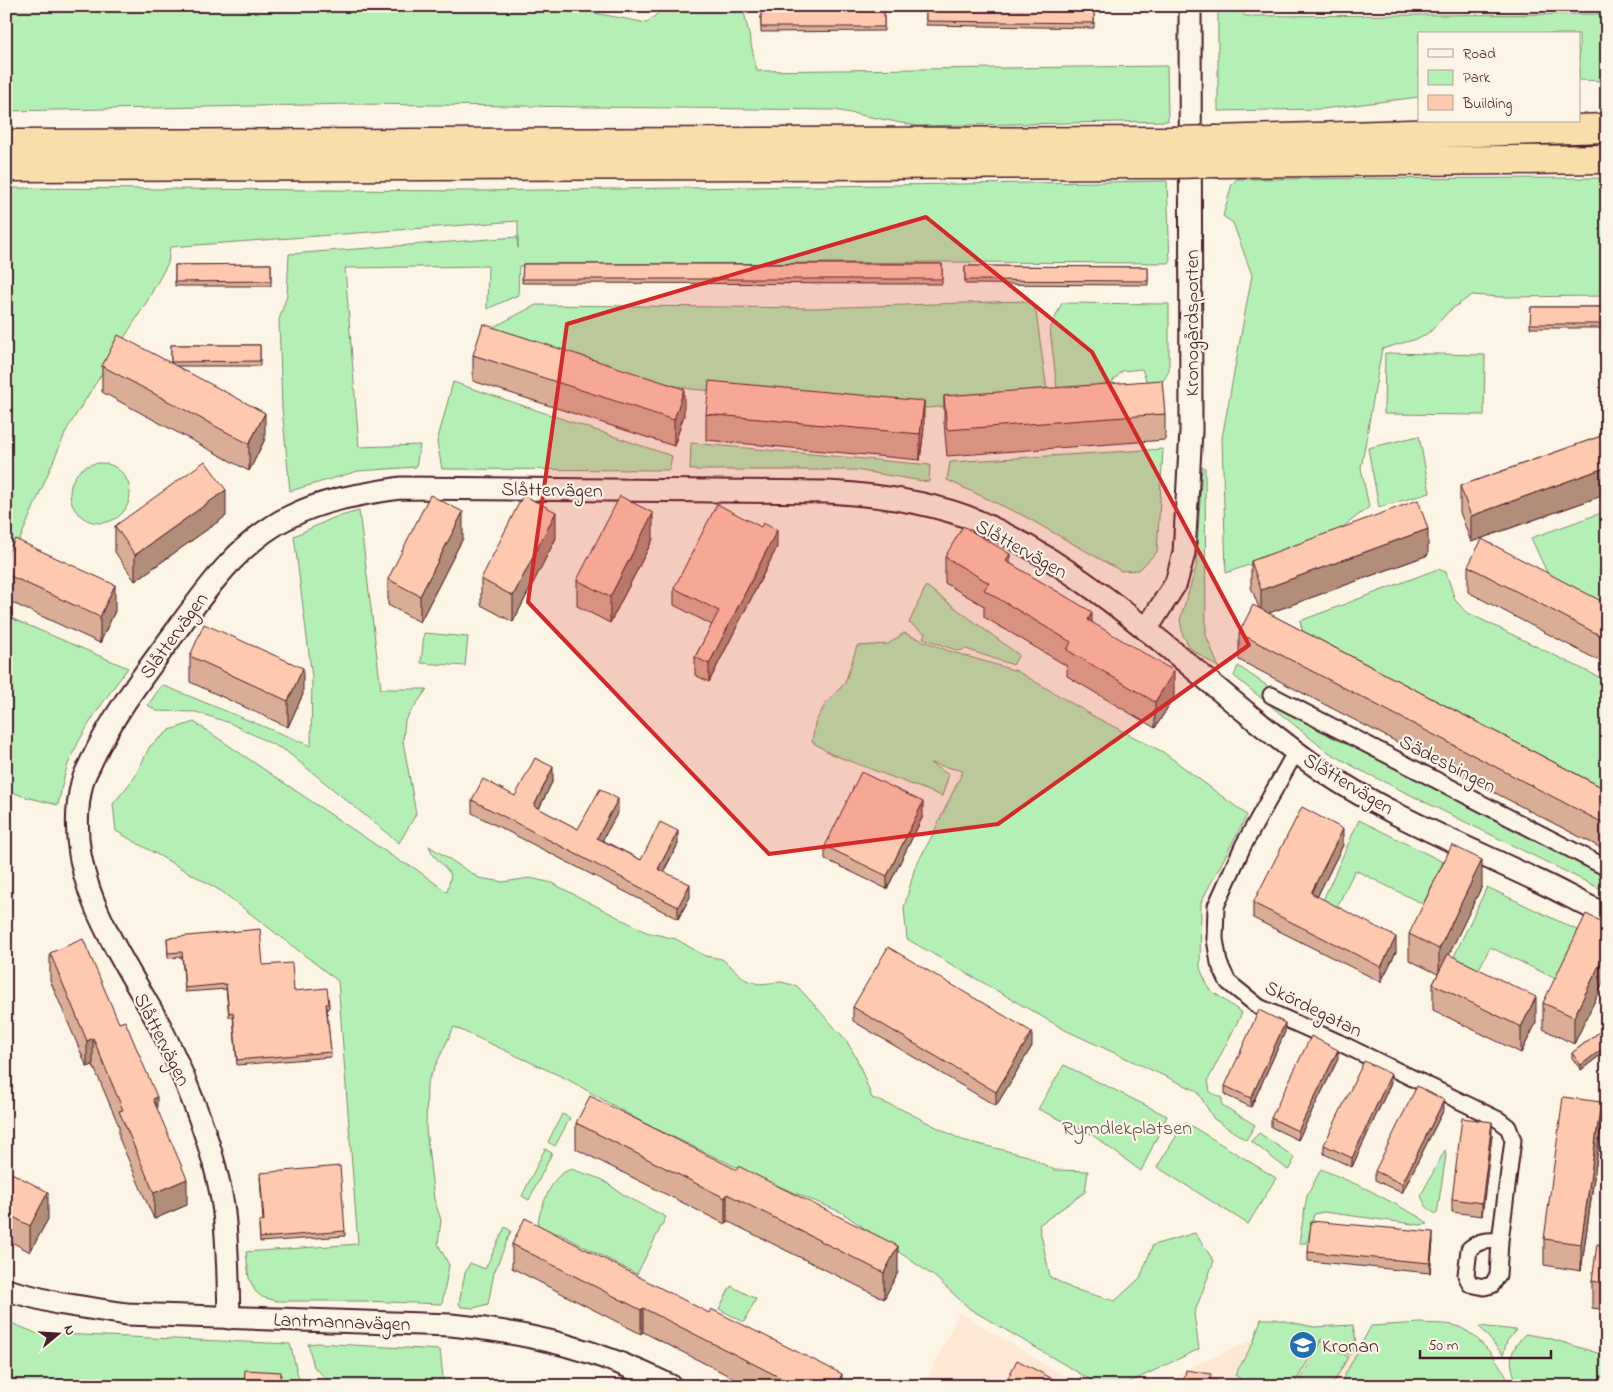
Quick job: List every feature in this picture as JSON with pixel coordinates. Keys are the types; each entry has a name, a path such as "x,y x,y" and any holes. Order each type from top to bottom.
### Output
{"highway":[{"path":"1217,152 1607,128"},
{"path":"6,144 1217,152 1607,158"},
{"path":"6,167 1172,152"}],"street":[{"name":"Kronogårdsporten","path":"1146,630 1176,583 1184,553 1191,411 1190,6"},
{"name":"Slåttervägen","path":"229,1318 223,1204 210,1153 192,1096 160,1026 108,936 82,873 78,824 82,782 104,735 213,580 263,534 290,516 321,503 359,494 400,488 866,494 909,502 980,522 1029,548 1077,579 1146,630 1296,751 1357,792 1464,848 1533,878 1607,916"},
{"name":"Sädesbingen","path":"1271,695 1607,868"},
{"name":"Skördegatan","path":"1296,751 1243,846 1216,906 1215,939 1219,963 1228,982 1259,1007 1338,1042 1499,1120 1508,1127 1513,1140 1500,1241"},
{"name":"Lantmannavägen","path":"6,1290 57,1303 126,1314 451,1325 520,1333 578,1347 671,1386"}],"highlighted area":[{"path":"926,217 1092,352 1249,645 998,824 769,854 528,602 567,324"}],"shaded area":[{"path":"959,1312 1081,1386 924,1386"},
{"name":"Kronan","path":"1276,1330 1452,1359 1473,1386 1164,1386 1195,1365"}],"green space":[{"path":"6,6 350,6 360,8 362,6 558,6 647,23 666,6 738,6 744,12 757,71 1167,66 1168,121 917,126 835,110 354,104 6,111"},
{"path":"1218,6 1238,6 1245,16 1607,14 1607,81 1580,80 1580,32 1418,32 1418,97 1322,109 1218,111"},
{"path":"1607,178 1607,296 1500,297 1472,295 1449,311 1431,331 1420,338 1382,349 1361,468 1369,507 1331,536 1226,573 1222,438 1252,275 1233,223 1223,216 1232,184 1237,179"},
{"path":"1167,181 1170,263 940,262 519,266 518,295 487,309 488,266 345,268 359,447 420,445 416,467 358,471 290,491 282,408 279,320 287,295 289,254 517,237 518,248 518,221 170,247 168,263 146,303 67,429 6,572 6,188 476,191"},
{"path":"1024,301 1032,304 1036,312 1048,398 927,408 690,389 609,371 490,329 536,305 815,308"},
{"path":"1062,303 1169,304 1169,371 1161,384 1149,388 1142,369 1122,371 1106,389 1058,398 1050,329"},
{"path":"1385,353 1485,355 1484,415 1384,414"},
{"path":"453,382 672,456 669,470 442,469 437,442"},
{"path":"1419,436 1430,493 1379,507 1368,448"},
{"path":"691,443 930,465 929,482 855,470 690,470"},
{"path":"1163,449 1157,552 1139,570 1121,571 1024,516 947,480 950,462"},
{"path":"100,463 117,468 125,476 130,493 125,510 117,518 100,523 83,518 75,510 70,493 75,476 83,468"},
{"path":"1202,466 1205,468 1206,635 1219,668 1190,648 1183,635 1180,620 1196,568"},
{"path":"359,511 381,689 427,689 405,720 403,741 416,814 399,843 286,751 230,723 196,712 157,711 148,705 162,685 311,746 312,677 294,536 333,518"},
{"path":"1607,511 1607,615 1551,581 1531,538"},
{"path":"1438,569 1446,572 1455,600 1466,612 1607,681 1607,803 1303,633 1300,621"},
{"path":"926,586 1019,655 1013,665 966,649 958,651 923,638 925,633 909,623"},
{"path":"6,616 128,668 102,703 79,741 67,767 58,805 22,796 6,789"},
{"path":"424,633 468,637 465,666 421,663"},
{"path":"904,633 949,651 1017,671 1097,718 1163,752 1247,815 1201,902 1200,968 1209,989 1242,1013 1208,1080 1210,1092 1222,1098 1222,1105 1255,1125 1246,1140 1214,1119 1197,1091 1067,1031 907,939 904,908 915,867 963,771 930,763 949,775 942,796 831,754 812,742 815,723 826,703 845,683 857,646 888,644"},
{"path":"1238,666 1350,742 1607,875 1607,892 1360,770 1325,750 1234,676"},
{"path":"194,722 401,862 413,867 447,892 451,875 433,855 429,846 479,878 503,882 530,878 552,883 646,932 676,939 705,956 722,959 746,980 759,984 781,982 797,986 846,1040 857,1059 872,1098 901,1109 962,1140 1028,1156 1054,1170 1088,1171 1085,1192 1039,1225 1050,1277 1073,1289 1115,1301 1140,1278 1153,1245 1195,1233 1214,1261 1194,1314 1199,1349 1122,1386 1101,1386 970,1309 935,1277 841,1212 761,1179 642,1122 567,1079 454,1027 427,1083 426,1129 434,1199 441,1220 438,1244 449,1265 442,1304 362,1301 277,1301 262,1297 255,1291 249,1278 246,1252 358,1244 338,981 221,891 116,831 113,804 135,777 150,746 170,730"},
{"path":"1359,820 1443,862 1423,904 1355,870 1333,915 1319,909"},
{"path":"1487,887 1579,931 1556,979 1490,947 1474,979 1449,967"},
{"name":"Rymdlekplatsen","path":"1064,1065 1167,1116 1141,1171 1091,1134 1038,1109"},
{"path":"562,1114 570,1118 555,1146 548,1142"},
{"path":"1185,1122 1276,1178 1248,1224 1157,1167"},
{"path":"1259,1133 1294,1157 1292,1166 1288,1170 1251,1141"},
{"path":"545,1149 552,1153 529,1200 522,1196"},
{"path":"1445,1150 1446,1155 1437,1214 1427,1207 1421,1195"},
{"path":"571,1169 601,1179 624,1195 666,1217 637,1274 558,1233 553,1235 538,1228 541,1209 551,1187 559,1176"},
{"path":"1321,1169 1367,1189 1421,1218 1428,1224 1420,1225 1324,1212 1314,1214 1307,1243 1299,1243 1307,1196"},
{"path":"505,1227 511,1231 494,1273 488,1304 474,1308 461,1307 459,1303 465,1273 470,1263 485,1269"},
{"path":"731,1286 756,1299 744,1322 719,1309"},
{"path":"1261,1319 1275,1319 1314,1327 1353,1325 1356,1343 1350,1355 1321,1339 1293,1386 1251,1386 1235,1375 1253,1343"},
{"path":"6,1321 36,1333 290,1344 299,1379 306,1386 6,1386"},
{"path":"1421,1323 1452,1325 1464,1329 1489,1351 1502,1369 1510,1386 1339,1386 1371,1326"},
{"path":"1479,1326 1516,1330 1507,1341 1503,1355"},
{"path":"1525,1334 1549,1338 1607,1356 1607,1374 1586,1386 1518,1386 1511,1358 1515,1347"},
{"path":"1322,1341 1348,1357 1332,1386 1297,1386"},
{"path":"308,1344 440,1350 444,1386 334,1386 314,1367"}],"building":[{"path":"926,6 1094,7 1094,23 926,21"},
{"path":"884,10 884,27 761,27 761,11"},
{"path":"271,264 271,281 175,282 175,265"},
{"path":"523,264 942,264 942,279 522,279"},
{"path":"965,266 1148,267 1148,281 965,280"},
{"path":"1531,307 1607,307 1607,324 1530,324"},
{"path":"483,324 684,389 674,420 473,355"},
{"path":"118,335 265,413 249,444 102,366"},
{"path":"171,345 260,345 260,361 171,362"},
{"path":"1162,380 1165,414 947,430 944,396"},
{"path":"709,381 924,401 920,434 706,414"},
{"path":"1607,434 1607,467 1471,516 1460,486"},
{"path":"205,461 226,490 135,555 115,526"},
{"path":"430,495 463,512 420,596 388,579"},
{"path":"523,495 556,512 513,596 481,579"},
{"path":"620,496 653,513 610,597 577,580"},
{"path":"1418,500 1428,529 1261,590 1251,561"},
{"path":"717,504 761,527 763,523 777,530 709,664 695,657 719,611 674,588"},
{"path":"963,526 1010,554 1006,561 1092,612 1088,620 1174,671 1155,702 1067,650 1071,642 984,590 989,583 945,557"},
{"path":"15,539 115,585 100,617 6,574 6,557"},
{"path":"1482,539 1607,604 1607,639 1468,566"},
{"path":"1253,605 1607,790 1607,825 1239,633"},
{"path":"204,624 303,668 288,701 190,656"},
{"path":"535,758 553,767 534,806 578,829 600,789 618,799 597,838 641,860 660,822 678,831 658,869 690,884 678,907 472,800 483,779 515,796"},
{"path":"861,772 923,802 887,876 825,846"},
{"path":"1302,807 1343,829 1311,893 1396,937 1381,967 1253,903"},
{"path":"1452,845 1482,860 1439,949 1409,934"},
{"path":"1586,914 1607,924 1607,949 1574,1017 1543,1003"},
{"path":"260,929 263,965 292,963 294,991 327,988 329,1004 326,1004 331,1052 237,1060 233,1012 229,1013 226,984 185,988 182,952 168,953 167,938"},
{"path":"83,939 119,1023 125,1021 157,1097 153,1099 187,1179 154,1193 119,1111 123,1110 93,1038 87,1041 50,953"},
{"path":"888,947 1032,1032 996,1092 853,1007"},
{"path":"1448,954 1536,997 1521,1027 1433,984"},
{"path":"1259,1010 1285,1023 1251,1098 1225,1086"},
{"path":"1607,1026 1607,1045 1581,1065 1572,1053"},
{"path":"1311,1036 1338,1050 1298,1131 1271,1118"},
{"path":"1364,1061 1391,1074 1352,1158 1324,1145"},
{"path":"1417,1086 1444,1100 1402,1184 1375,1171"},
{"path":"590,1096 737,1170 738,1166 898,1246 884,1273 727,1194 725,1198 576,1123"},
{"path":"1563,1097 1601,1102 1581,1244 1544,1239"},
{"path":"1462,1118 1492,1122 1482,1203 1452,1199"},
{"path":"340,1166 345,1231 260,1238 259,1222 264,1221 260,1173"},
{"path":"6,1170 48,1192 30,1226 6,1213"},
{"path":"525,1218 709,1313 711,1309 842,1374 836,1386 797,1386 643,1308 641,1310 512,1244"},
{"path":"1311,1221 1433,1232 1430,1263 1308,1252"},
{"path":"1597,1244 1607,1246 1607,1284 1592,1281"},
{"path":"1017,1360 1066,1386 1004,1386"},
{"path":"245,1370 281,1372 280,1386 244,1386"},
{"path":"1186,1370 1211,1374 1210,1379 1234,1386 1183,1386"}],"place":[{"name":"Kronan","path":"1303,1345"}]}
